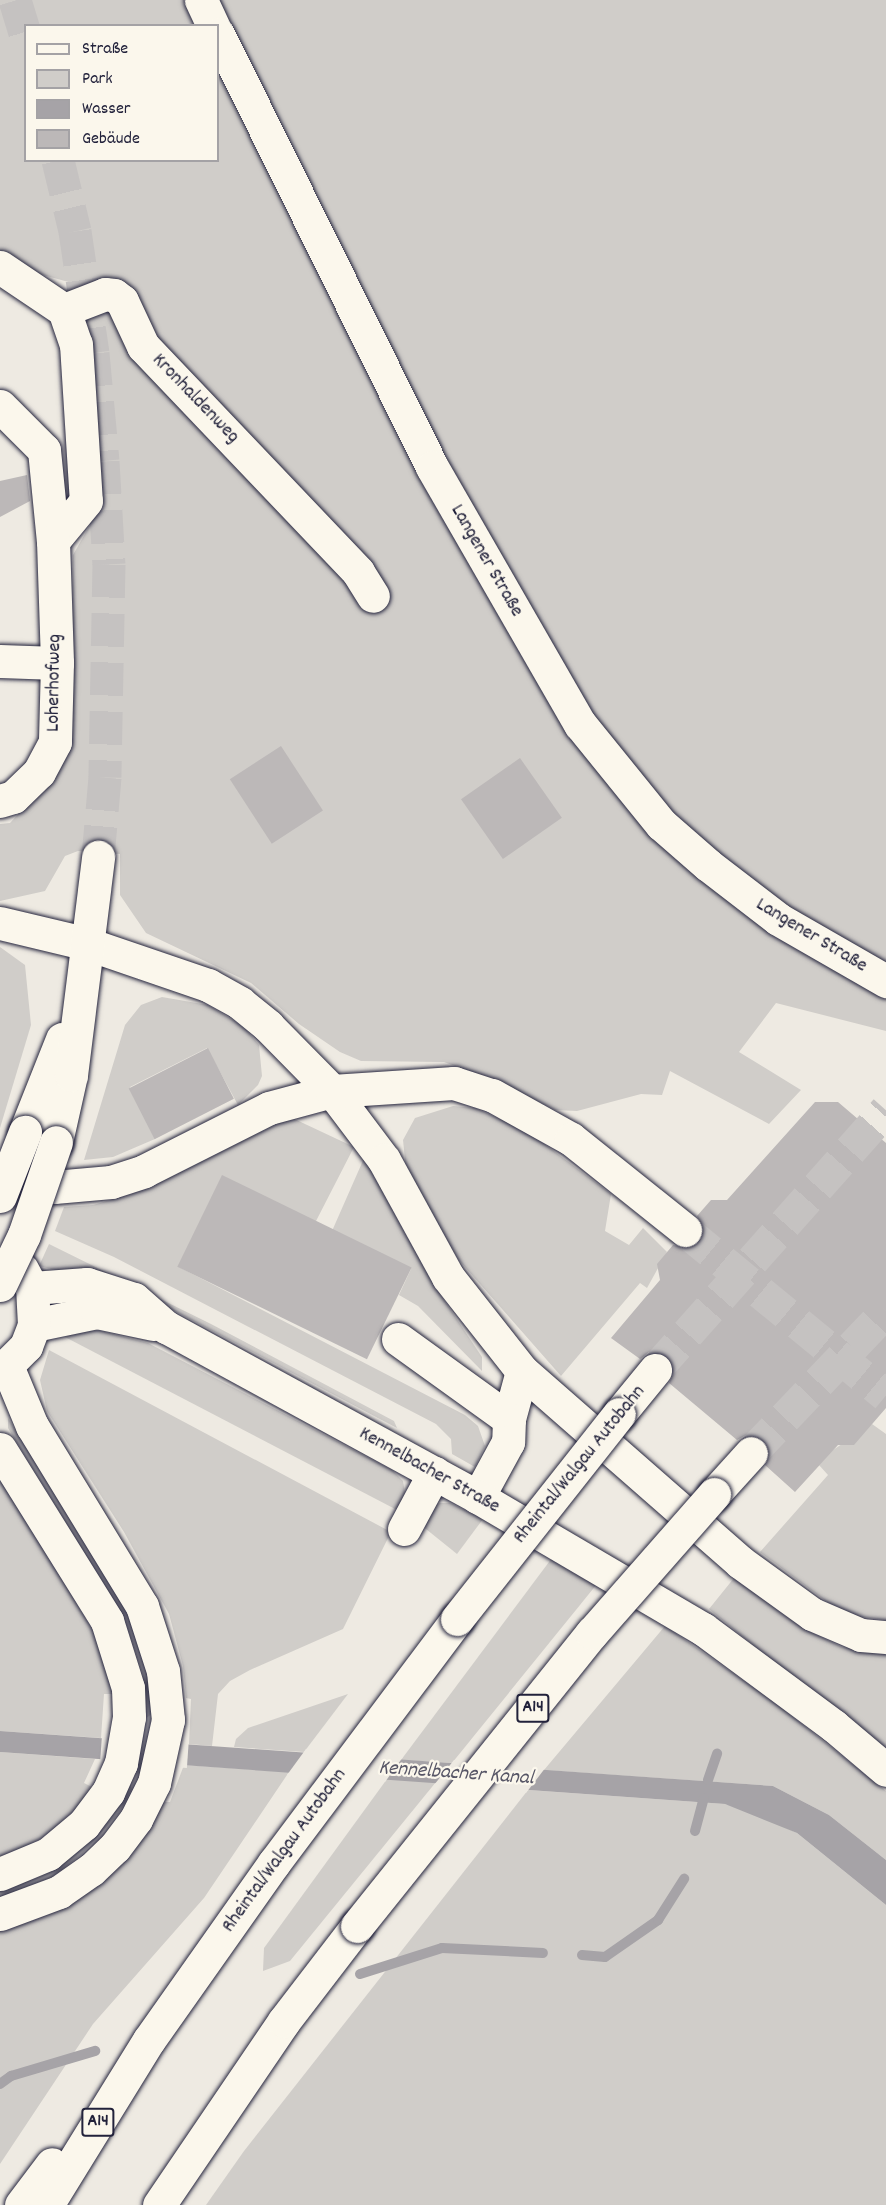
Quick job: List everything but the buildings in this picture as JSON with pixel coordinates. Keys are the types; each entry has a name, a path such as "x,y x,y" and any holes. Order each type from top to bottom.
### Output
{"main road":[{"path":"201,0 212,24"},
{"name":"Langener Straße","path":"219,36 432,467 580,724 661,825 708,865 778,919 886,981"},
{"path":"0,267 64,310 76,344 86,501 53,541"},
{"name":"Kronhaldenweg","path":"64,310 105,294 114,295 122,302 143,346 358,572 373,596"},
{"name":"Loherhofweg","path":"0,406 44,450 53,541 57,663 55,742 39,772 13,797 0,801"},
{"path":"0,661 57,663"},
{"path":"0,1914 59,1892 91,1870 136,1819 154,1783 168,1720 161,1662 142,1606 32,1426 4,1370 26,1346 34,1324 16,1287 24,1235 56,1142 71,1075 98,857"},
{"path":"0,923 88,945 208,985 240,1003 332,1091 384,1160 448,1277 522,1371 740,1562 812,1614 861,1635 886,1637"},
{"path":"0,1196 80,992"},
{"path":"0,1171 54,1187 111,1182 144,1171 269,1108 332,1091 432,1082 454,1083 492,1095 571,1139 685,1230"},
{"path":"0,1250 26,1274 16,1287"},
{"name":"Kennelbacher Straße","path":"16,1287 87,1284 134,1299 166,1327 478,1497 703,1629 834,1726 886,1770"},
{"name":"Kennelbacher Straße","path":"34,1324 97,1312 166,1327"},
{"path":"398,1340 509,1419"},
{"name":"Rheintal/Walgau Autobahn","path":"48,2205 149,2040 274,1863 457,1619 655,1370"},
{"path":"478,1497 508,1442 509,1419 522,1371"},
{"path":"0,1449 107,1621 125,1677 129,1717 127,1740 114,1778 98,1807 67,1842 28,1865 0,1874"},
{"name":"A14","path":"159,2205 279,2029 357,1926 592,1633 751,1453"},
{"path":"404,1530 434,1473"},
{"path":"21,2205 149,2040"}],"green space":[{"path":"0,0 886,0 886,1031 776,1003 739,1052 801,1090 769,1124 670,1071 662,1095 641,1094 577,1111 555,1110 497,1081 444,1062 361,1061 340,1052 299,1024 251,983 146,933 120,895 120,854 78,851 65,856 45,891 0,901 0,824 10,823 52,778 71,727 73,555 99,509 88,327 76,284 32,272 0,250"},
{"path":"0,947 25,965 31,1025 0,1128"},
{"path":"162,997 208,1005 244,1027 259,1045 262,1076 258,1085 238,1105 207,1048 130,1087 155,1139 113,1157 84,1160 125,1025 141,1005"},
{"path":"453,1106 475,1108 527,1131 611,1194 605,1231 629,1245 643,1228 667,1252 647,1288 640,1283 561,1376 458,1259 406,1169 403,1140 415,1118"},
{"path":"288,1116 354,1147 315,1223 179,1267 465,1415 478,1426 485,1446 475,1467 452,1454 451,1439 436,1424 114,1257 55,1231 64,1207 93,1205 131,1194"},
{"path":"365,1156 436,1288 482,1357 482,1371 418,1306 399,1295 411,1269 332,1231"},
{"path":"49,1244 211,1324 394,1421 397,1428 131,1288 39,1266"},
{"path":"81,1331 101,1331 148,1343 392,1470 403,1481 405,1493 397,1510 65,1337"},
{"path":"49,1350 391,1532 343,1629 250,1670 230,1681 218,1694 212,1746 189,1744 191,1699 186,1698 183,1666 169,1614 124,1532 47,1411 40,1380"},
{"path":"8,1418 130,1616 147,1666 152,1714 146,1718 143,1675 124,1617 8,1428"},
{"path":"872,1424 886,1434 886,1620 854,1616 834,1607 760,1552 828,1475 819,1465 833,1450"},
{"path":"0,1477 101,1644 113,1694 104,1694 101,1738 0,1731"},
{"path":"450,1503 483,1519 457,1554 421,1525 432,1505"},
{"path":"552,1558 597,1584 452,1763 401,1760"},
{"path":"734,1578 804,1629 842,1647 886,1653 886,1754 709,1609"},
{"path":"665,1626 773,1701 886,1791 886,1860 829,1815 773,1786 544,1770"},
{"path":"348,1694 304,1752 234,1747 236,1739 248,1728"},
{"path":"0,1752 95,1759 84,1783 92,1787 79,1806 48,1834 18,1852 0,1857"},
{"path":"184,1765 289,1772 204,1898 93,2024 0,2164 0,1930 62,1907 114,1872 138,1845 164,1802 170,1802"},
{"path":"387,1779 436,1782 290,1961 263,1971 264,1948"},
{"path":"129,1782 132,1789 119,1813 82,1854 52,1877 0,1897 0,1891 42,1876 80,1849 108,1819"},
{"path":"528,1790 725,1804 743,1808 797,1833 886,1905 886,2205 206,2205 244,2151"}],"water":[{"name":"Kennelbacher Kanal","path":"0,1731 773,1786 829,1815 886,1860 886,1905 797,1833 725,1804 0,1752"}],"pier":[{"path":"102,1735 189,1741 187,1768 100,1762"},
{"path":"306,1749 403,1757 385,1782 287,1775"},
{"path":"454,1760 546,1767 526,1793 434,1785"}],"waterway":[{"path":"708,1780 717,1754"},
{"path":"695,1831 704,1798"},
{"path":"582,1955 605,1957 658,1920 684,1879"},
{"path":"360,1974 442,1948 543,1953"},
{"path":"0,2084 11,2076 95,2051"}],"tunnel":[{"path":"15,0 24,30"},
{"path":"58,162 75,231 93,353 103,461 109,564 105,777 98,857"},
{"path":"655,1370 886,1110"},
{"path":"685,1230 886,1395"},
{"path":"751,1453 886,1311"}]}
